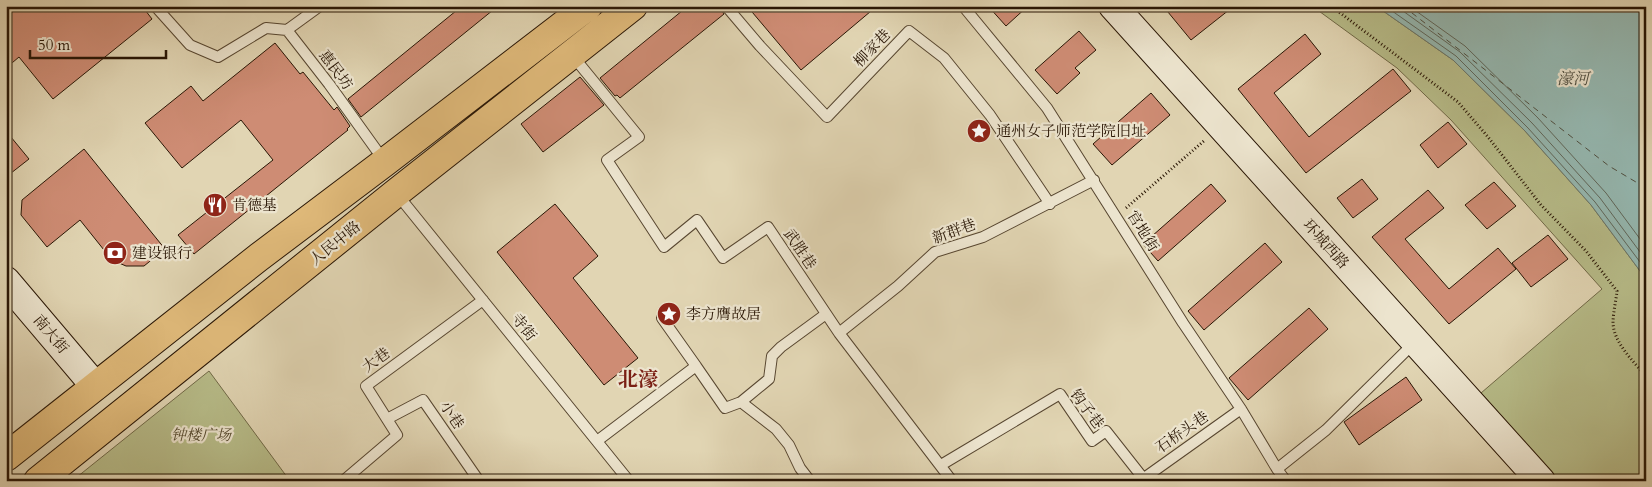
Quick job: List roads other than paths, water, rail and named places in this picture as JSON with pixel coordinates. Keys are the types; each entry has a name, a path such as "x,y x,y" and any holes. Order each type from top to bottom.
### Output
{"main road":[{"path":"6,458 259,257 588,6"},
{"name":"人民中路","path":"38,481 396,193 633,6"}],"street":[{"name":"环城西路","path":"1113,6 1541,481"},
{"name":"南大街","path":"6,281 95,386"}],"lane":[{"path":"154,6 190,45 218,57 266,28 287,30 318,7"},
{"name":"柳家巷","path":"726,6 760,46 826,117 909,31 944,58 990,115 1050,204"},
{"name":"官地街","path":"963,6 1047,108 1286,481"},
{"name":"惠民坊","path":"287,30 329,84 385,162"},
{"name":"武胜巷","path":"571,54 639,137 607,160 664,246 697,220 723,258 768,227 826,314 952,481"},
{"name":"新群巷","path":"840,333 898,286 935,252 983,237 1094,180"},
{"name":"寺街","path":"396,193 629,481"},
{"name":"大巷","path":"343,481 397,435 366,386 483,300"},
{"path":"662,318 725,408 742,402 769,379 772,356 826,314"},
{"path":"1277,469 1326,430 1415,342"},
{"path":"597,441 696,366"},
{"name":"钩子巷","path":"941,466 1060,394 1092,441 1106,431 1141,479"},
{"name":"小巷","path":"387,419 423,400 479,481"},
{"path":"742,402 776,429 789,445 800,468 810,481"},
{"name":"石桥头巷","path":"1141,479 1241,408"}],"water":[{"name":"濠河","path":"1376,6 1636,6 1646,16 1646,279 1591,205 1525,131 1453,60"}],"place":[{"name":"通州女子师范学院旧址","path":"979,131"},
{"name":"肯德基","path":"215,205"},
{"name":"建设银行","path":"115,253"},
{"name":"李方膺故居","path":"669,314"}],"district":[{"name":"北濠","path":"638,379"}],"park label":[{"name":"钟楼广场","path":"201,435"}]}
